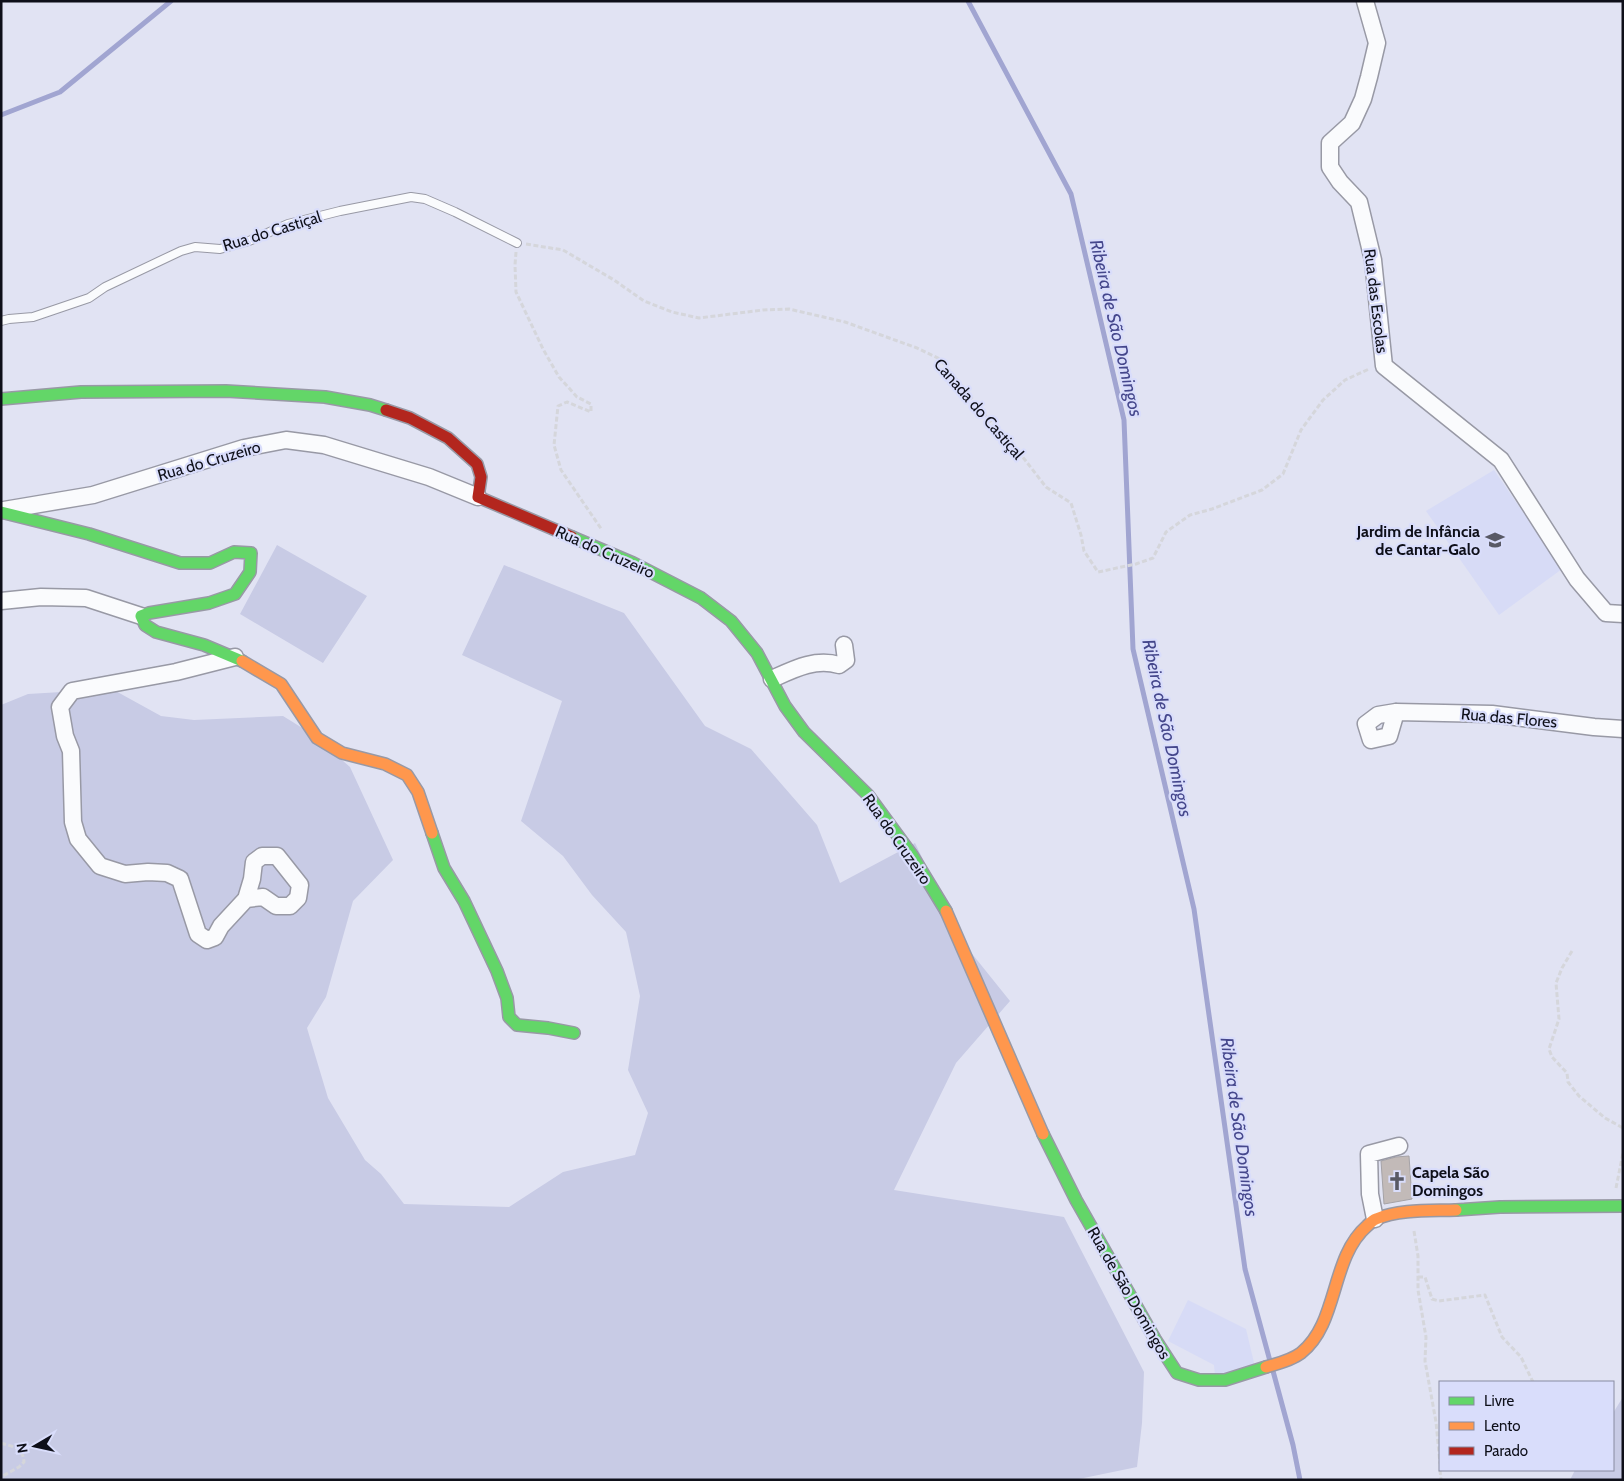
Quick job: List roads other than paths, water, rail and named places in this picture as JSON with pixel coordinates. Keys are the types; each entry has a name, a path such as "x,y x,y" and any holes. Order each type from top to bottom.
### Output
{"street":[{"name":"Rua das Escolas","path":"1365,1 1377,43 1360,107 1352,123 1330,143 1330,167 1340,182 1359,202 1373,260 1384,366 1501,460 1577,578 1606,613 1623,614"},
{"path":"1,399 81,392 226,391 324,397 370,405 410,418 448,438 477,464 482,477 478,497"},
{"name":"Rua do Cruzeiro","path":"1,511 92,495 244,448 286,440 324,445 429,477 633,563 701,598 731,621 758,653 785,706 804,732 868,796 912,855 944,907 996,1027"},
{"path":"1,511 89,534 180,563 210,562 234,552 251,553 250,572 234,594 209,604 149,613 141,616 86,598 40,597 1,602"},
{"path":"141,616 145,625 156,632 204,645 235,658 281,684 317,738 342,753 385,764 407,775 418,792 444,868 464,901 497,971 507,998 508,1017 517,1025 574,1033"},
{"path":"772,678 816,662 839,664 846,660 844,645"},
{"path":"235,658 176,672 72,691 60,708 65,736 71,751 73,822 78,839 100,866 125,874 167,873 180,879 198,934 207,940 215,937 221,926 246,899"},
{"name":"Rua das Flores","path":"1396,712 1492,714 1623,729"},
{"name":"Rua de São Domingos","path":"996,1027 1042,1134 1076,1200 1155,1339 1177,1373 1199,1380 1225,1380 1279,1363 1301,1353 1314,1338 1325,1318 1347,1252 1358,1234 1375,1219"},
{"path":"1399,1146 1369,1154 1370,1194 1375,1219 1411,1213 1500,1206 1618,1205"}],"lane":[{"name":"Rua do Castiçal","path":"1,322 9,319 33,317 90,298 105,287 181,250 195,247 220,249 249,241 288,224 340,211 411,197 425,199 455,212 517,243"}],"waterway":[{"path":"1,115 60,92 171,1"},
{"name":"Ribeira de São Domingos","path":"968,1 1071,194 1124,420 1133,649 1194,909 1245,1269 1270,1361"},
{"name":"Ribeira de São Domingos","path":"1273,1371 1293,1445 1300,1480"}],"place":[{"name":"Jardim de Infância de Cantar-Galo","path":"1495,540"},
{"name":"Capela São Domingos","path":"1397,1181"}]}
